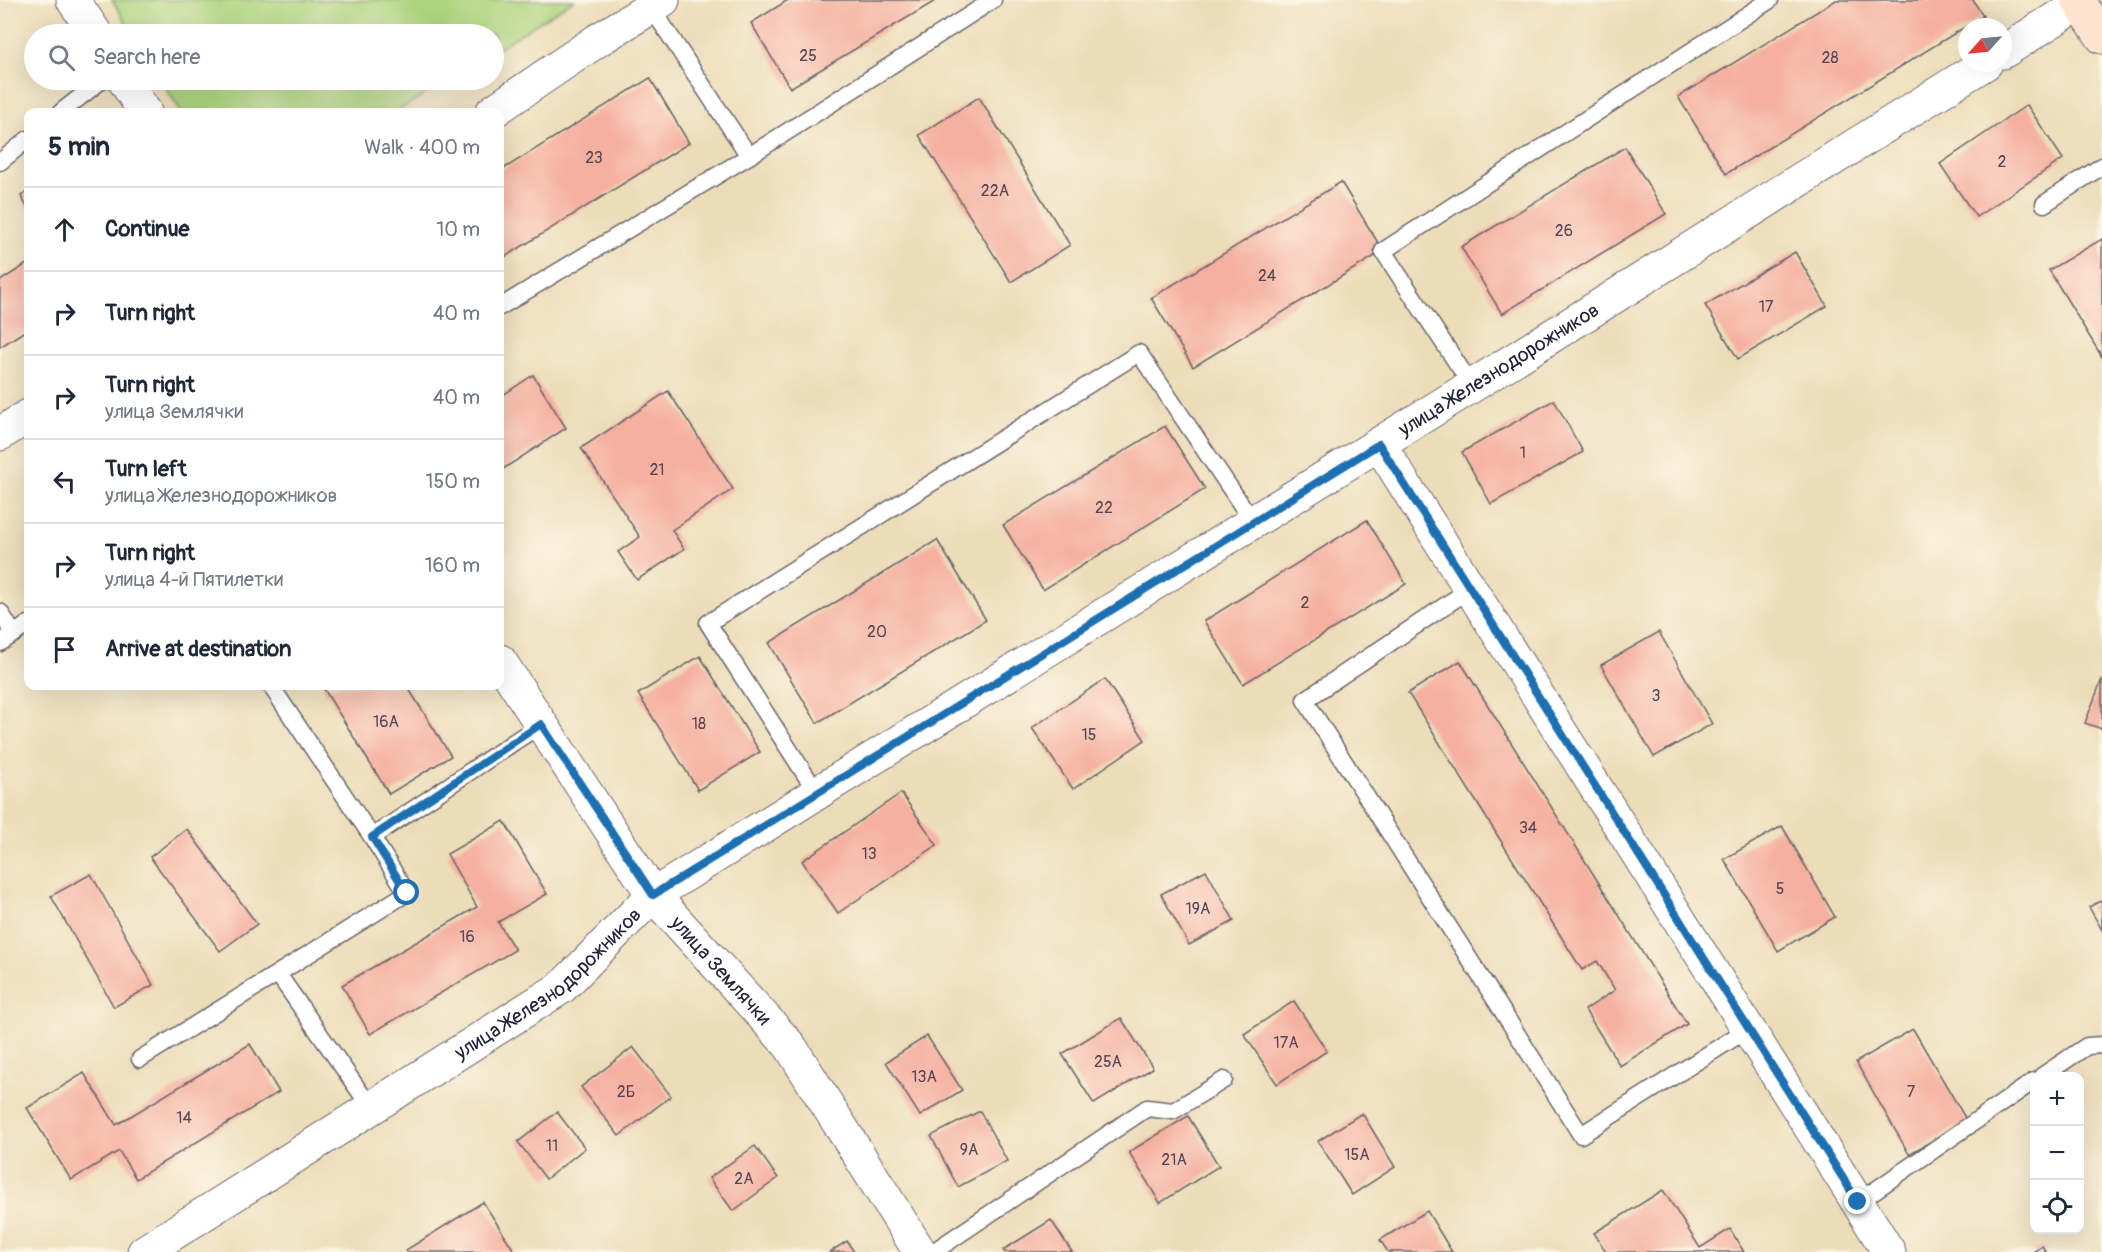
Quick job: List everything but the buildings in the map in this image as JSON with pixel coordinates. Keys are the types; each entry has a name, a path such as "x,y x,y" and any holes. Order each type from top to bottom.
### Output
{"street":[{"path":"73,0 89,24"},
{"path":"2012,46 2079,1 2102,37"},
{"path":"498,108 657,4"},
{"name":"улица Железнодорожников","path":"144,1252 562,987 653,895 1472,386 1972,72"},
{"path":"131,90 142,108"},
{"path":"0,434 24,419"},
{"path":"1379,444 1890,1252"},
{"name":"улица Землячки","path":"504,667 653,895 790,1046 920,1252"}],"lane":[{"path":"504,305 749,156 993,0"},
{"path":"1472,386 1383,252 1770,0"},
{"path":"657,4 749,156"},
{"path":"66,108 89,90"},
{"path":"0,162 24,142"},
{"path":"2044,204 2102,166"},
{"path":"817,793 708,623 1139,353 1253,522"},
{"path":"1470,589 1305,700 1581,1135 1749,1029"},
{"path":"0,612 7,638 24,627"},
{"path":"140,1059 407,893 274,690"},
{"path":"372,837 541,724"},
{"path":"278,974 371,1108"},
{"path":"2049,1072 2087,1046 2102,1045"},
{"path":"933,1252 1147,1108 1173,1111 1224,1080"},
{"path":"1858,1202 2030,1084"}],"green space":[{"path":"112,0 574,0 504,45 504,24 127,24"},
{"path":"167,90 432,90 402,108 178,108"}],"route":[{"path":"407,893 372,837 541,724 653,895 1379,444 1858,1202"}]}
